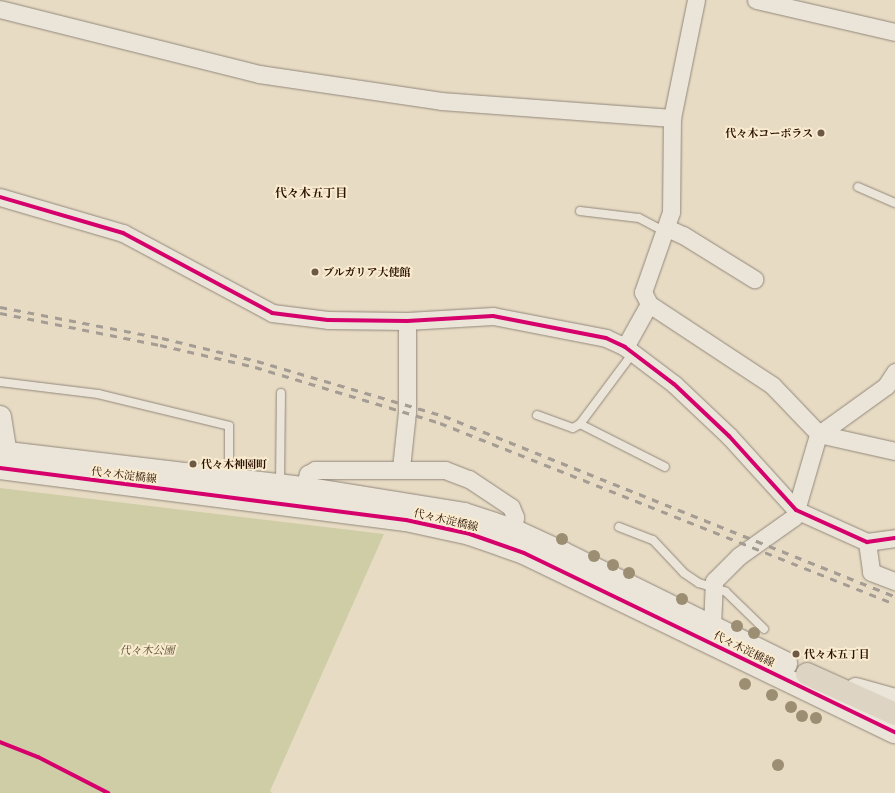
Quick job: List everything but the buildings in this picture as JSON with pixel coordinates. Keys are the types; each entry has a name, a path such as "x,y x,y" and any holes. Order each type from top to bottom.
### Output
{"highway":[{"path":"807,674 895,714"}],"street":[{"path":"696,0 676,89 672,118 671,212 666,230 643,292 649,304 772,385 819,434 895,451"},
{"path":"756,0 894,30"},
{"path":"0,9 259,74 441,101 672,118"},
{"path":"0,197 123,233 272,313 328,320 407,321 493,316 606,338 629,350 674,384 730,436 796,510 867,542 895,538"},
{"path":"666,230 683,235 754,279"},
{"path":"629,350 649,304"},
{"path":"401,468 407,412 407,321"},
{"path":"712,626 714,581 739,556 794,517 819,434 886,386 895,372"},
{"path":"0,417 2,458"},
{"name":"代々木淀橋線","path":"2,458 280,485 302,498 470,534 505,545 895,732"},
{"name":"代々木淀橋線","path":"2,458 302,498 436,508 513,530 622,580 807,674 895,700"},
{"path":"302,498 308,474 315,470 401,468 445,470 469,479 511,507 515,517 513,530"},
{"path":"867,542 870,572 895,582"}],"lane":[{"path":"858,187 895,203"},
{"path":"580,211 639,218 666,230"},
{"path":"537,415 573,428 580,424 629,350"},
{"path":"0,382 98,394 229,426 229,479"},
{"path":"280,485 281,393"},
{"path":"580,424 665,467"},
{"path":"619,527 653,540 684,573 699,583 726,592 738,601 764,629"}],"green space":[{"name":"代々木公園","path":"0,488 384,534 270,791 272,793 0,793"}],"railway":[{"path":"0,307 162,338 257,361 444,416 895,596"},
{"path":"0,313 160,345 255,367 440,423 895,604"}],"cycle path":[{"path":"0,197 123,233 272,313 328,320 407,321 493,316 606,338 625,347 674,384 729,436 796,510 867,542 895,538"},
{"path":"0,468 406,520 470,534 524,553 895,732"},
{"path":"0,742 38,757 108,793"}],"place":[{"name":"代々木コーポラス","path":"821,133"},
{"name":"ブルガリア大使館","path":"315,272"},
{"name":"代々木神園町","path":"193,464"},
{"name":"代々木五丁目","path":"796,654"}],"district":[{"name":"代々木五丁目","path":"311,193"}]}
